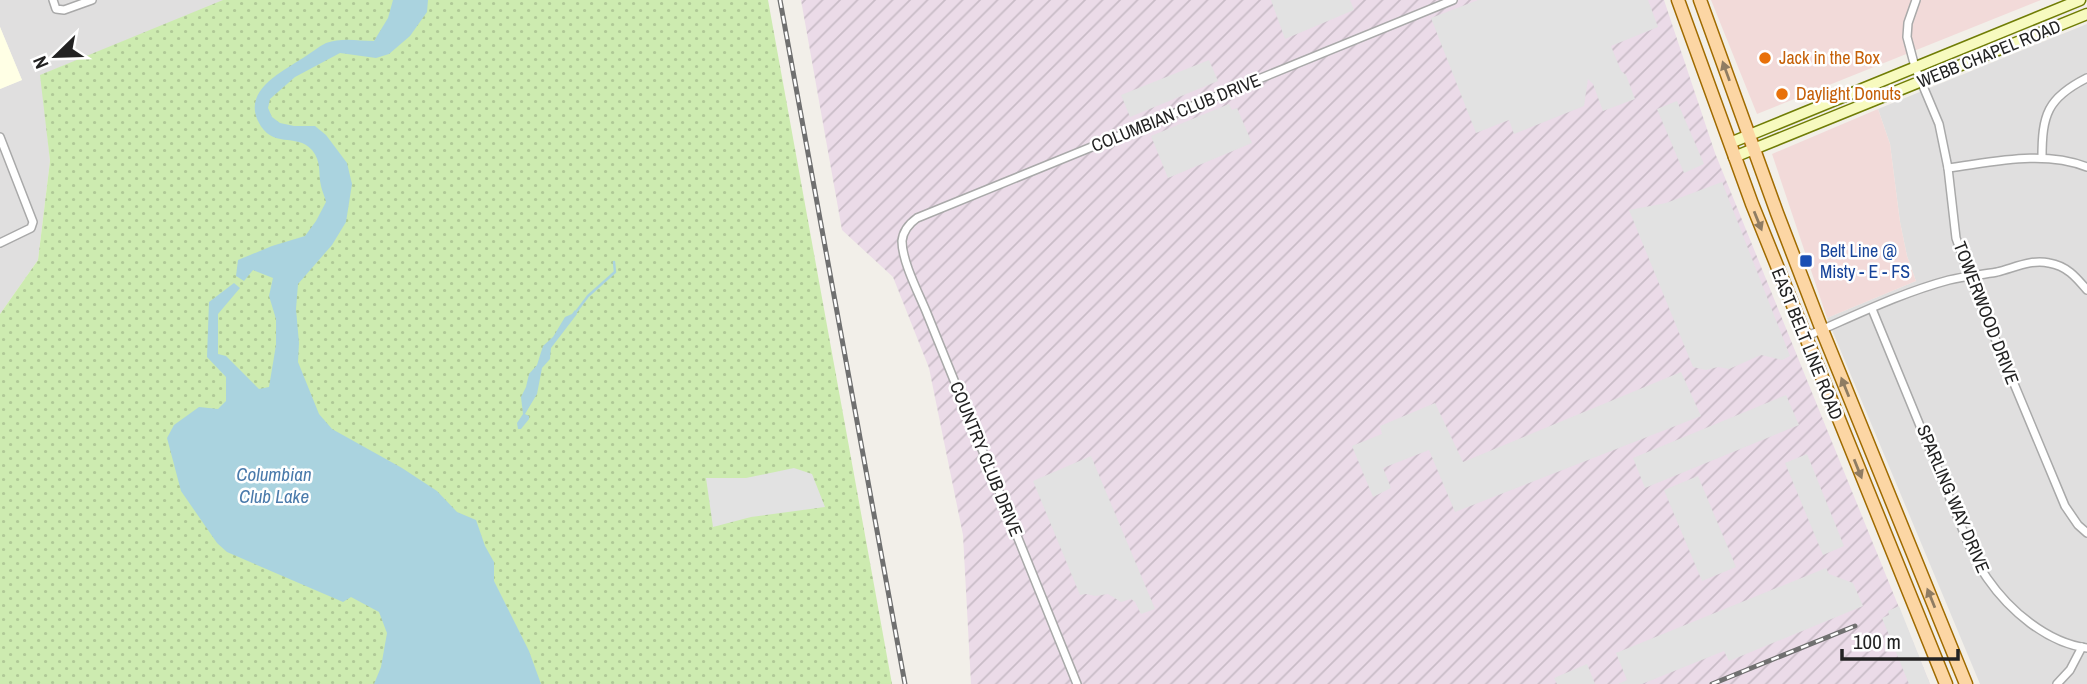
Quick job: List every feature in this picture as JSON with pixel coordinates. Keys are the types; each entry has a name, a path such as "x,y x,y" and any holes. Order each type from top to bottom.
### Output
{"main road":[{"name":"EAST BELT LINE ROAD","path":"1678,0 1734,157 1946,684"},
{"name":"EAST BELT LINE ROAD","path":"1700,0 1822,330 1966,684"},
{"name":"WEBB CHAPEL ROAD","path":"1730,143 2080,0"},
{"name":"WEBB CHAPEL ROAD","path":"1734,157 2087,14"},
{"path":"1803,113 1809,128"},
{"path":"1901,577 1919,570"}],"street":[{"path":"53,0 56,9 64,10 92,0"},
{"name":"COLUMBIAN CLUB DRIVE","path":"904,233 917,218 1452,0"},
{"name":"TOWERWOOD DRIVE","path":"1916,0 1908,23 1907,37 1915,67 1939,124 1948,168 1956,238 1969,276 2065,506 2087,533"},
{"path":"2042,158 2042,131 2053,101 2068,88 2087,78"},
{"path":"0,137 33,222 31,228 0,243"},
{"path":"1948,168 2002,160 2042,158 2068,161 2087,167"},
{"name":"COUNTRY CLUB DRIVE","path":"904,233 902,240 907,261 926,311 1077,684"},
{"path":"1805,337 1935,285 2039,261 2063,267 2087,290"},
{"name":"SPARLING WAY DRIVE","path":"1872,309 1969,545 1986,577 2026,619 2049,635 2085,647"},
{"path":"2057,684 2085,647"}],"shaded area":[{"path":"0,0 226,0 41,75 50,161 38,260 0,314 0,89 22,80 0,27"},
{"path":"801,0 1664,0 1715,153 1930,684 971,684 963,535 929,368 893,277 842,230"},
{"path":"1271,0 1350,0 1354,10 1285,39"},
{"path":"1478,0 1648,0 1658,27 1611,46 1635,99 1603,111 1593,84 1588,79 1584,106 1514,134 1509,120 1476,133 1431,18"},
{"path":"1711,0 2041,0 1757,114"},
{"path":"2087,24 2087,684 1980,684 1827,318 1916,281 1907,256 1900,222 1890,144 1878,109"},
{"path":"0,27 22,80 0,89"},
{"path":"1209,60 1218,81 1130,117 1121,95"},
{"path":"1677,101 1704,164 1684,173 1657,109"},
{"path":"1229,104 1232,110 1237,108 1252,143 1168,178 1151,136"},
{"path":"1878,109 1890,144 1900,222 1907,256 1916,281 1827,318 1772,154"},
{"path":"1722,182 1790,356 1782,360 1761,355 1729,369 1718,367 1706,370 1693,367 1629,210 1666,203"},
{"path":"1681,372 1701,416 1455,512 1429,450 1383,468 1391,488 1373,497 1352,446 1382,434 1380,426 1435,403 1463,462"},
{"path":"1786,395 1799,425 1645,488 1633,458"},
{"path":"1807,454 1844,546 1823,555 1785,463"},
{"path":"1091,456 1155,609 1141,614 1131,599 1121,602 1108,594 1080,595 1033,481"},
{"path":"794,468 812,474 825,507 751,517 713,527 706,478 746,478"},
{"path":"1698,476 1736,567 1702,581 1664,490"},
{"path":"1826,568 1829,574 1853,583 1863,606 1729,661 1724,651 1642,684 1618,684 1627,680 1616,653"},
{"path":"1899,606 1930,684 1909,684 1882,618 1889,615 1888,611"},
{"path":"1587,664 1595,684 1557,684 1554,678"}],"green space":[{"path":"223,0 768,0 892,684 0,684 0,314 38,260 50,161 40,75"}],"water":[{"name":"Columbian Club Lake","path":"393,0 428,0 427,12 410,36 389,54 376,58 340,53 295,77 270,99 268,108 272,117 280,123 315,126 326,135 347,163 352,184 346,222 332,245 298,284 298,362 319,414 332,429 402,468 437,491 457,512 476,520 494,562 494,581 529,651 541,684 374,684 381,667 387,633 379,612 351,597 343,602 227,552 217,543 181,491 167,438 174,425 199,407 218,409 226,401 226,377 207,357 209,302 234,283 240,288 218,314 218,354 226,356 259,389 269,387 276,345 276,319 269,296 273,278 253,270 244,281 236,276 238,260 305,236 326,202 318,163 312,150 299,142 270,135 258,121 255,110 260,91 276,75 326,43 344,40 374,41 388,18"},
{"path":"575,310 577,314 551,348 550,359 542,368 537,394 525,414 529,419 518,429 517,423 523,414 521,397 529,374 537,365 543,346 553,337 565,317"}],"waterway":[{"path":"576,312 588,296 615,272 614,262"}],"railway":[{"path":"780,0 905,684"},
{"path":"1712,684 1855,626"}],"place":[{"name":"Jack in the Box","path":"1765,58"},
{"name":"Daylight Donuts","path":"1782,94"},
{"name":"Belt Line @ Misty - E - FS","path":"1806,261"}]}
